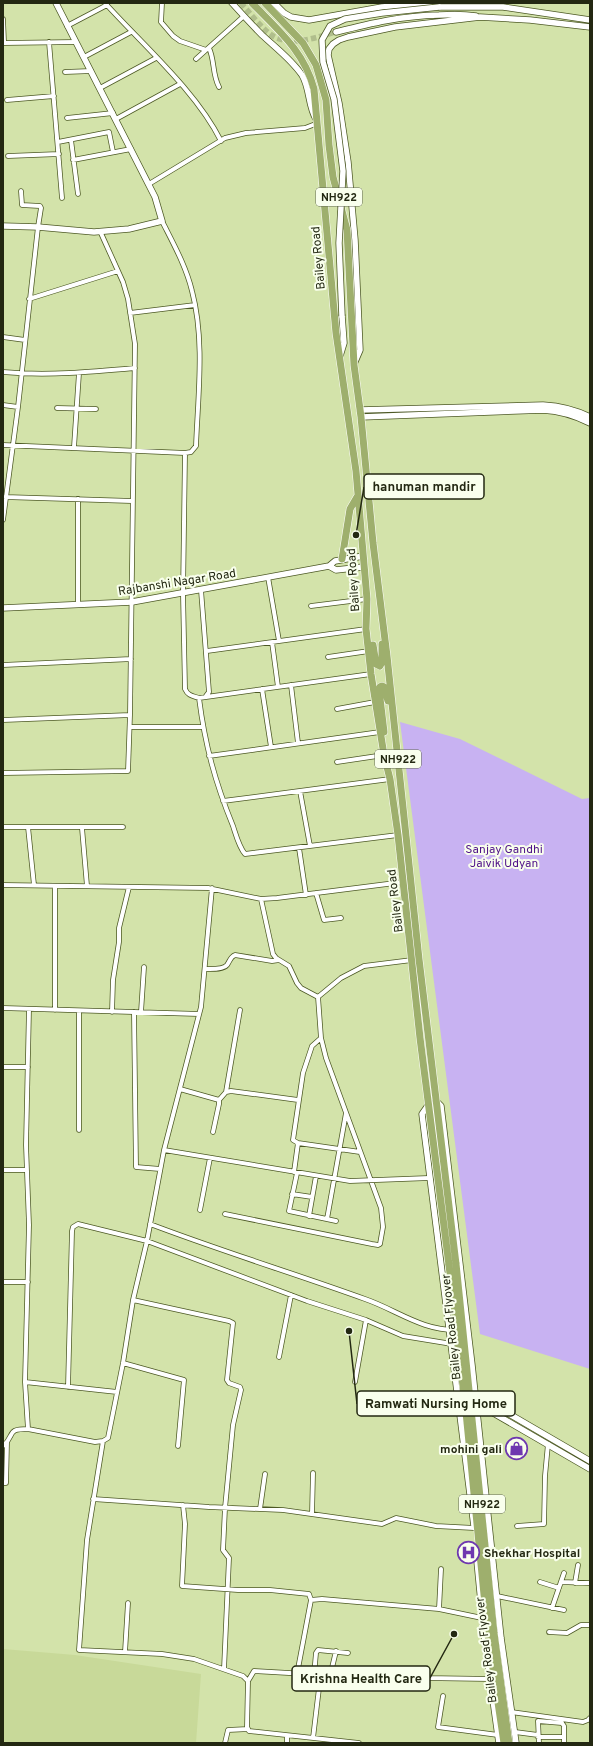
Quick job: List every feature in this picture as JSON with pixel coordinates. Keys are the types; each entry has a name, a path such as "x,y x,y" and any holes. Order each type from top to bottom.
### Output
{"highway":[{"name":"Bailey Road","path":"252,3 285,37 305,63 314,89 340,356 356,471 367,601 366,629 371,674 380,732 390,779 398,835 429,1104"},
{"name":"Bailey Road","path":"265,3 302,43 316,65 326,100 333,177 347,230 354,365 436,1100"},
{"path":"342,559 350,509 357,497"},
{"path":"367,601 375,661 379,666 381,666 382,662 381,610"},
{"path":"388,770 378,690 381,686 384,687 393,717"},
{"name":"Bailey Road Flyover","path":"436,1100 488,1635 504,1743"},
{"name":"Bailey Road Flyover","path":"429,1104 452,1265 494,1633 509,1743"}],"street":[{"path":"3,445 132,449 185,453 191,452 196,446 199,337 192,290 184,267 162,221 155,197 149,184 56,3"},
{"path":"162,3 162,22 173,36 180,42 208,49 213,59 214,76 219,87"},
{"path":"149,184 221,141 238,135 305,128 318,123 311,109 307,89 302,76 292,62 232,3"},
{"path":"274,3 284,13 309,20 376,8 430,3"},
{"path":"67,26 106,4 180,84 213,125 221,141"},
{"path":"340,356 344,343 339,243 343,171 334,99 323,62 322,40 330,26 345,19 382,13 455,5 529,10 590,20"},
{"path":"493,17 494,7"},
{"path":"336,32 393,18 417,15 466,14 480,17"},
{"path":"196,59 244,16"},
{"path":"354,365 360,350 356,240 347,156 339,103 329,64 329,49 339,40 360,34 395,27 480,17 590,27"},
{"path":"3,19 4,43 76,42"},
{"path":"84,57 131,32"},
{"path":"49,42 62,198"},
{"path":"100,88 156,58"},
{"path":"65,72 91,71"},
{"path":"116,119 180,84"},
{"path":"7,100 54,96"},
{"path":"67,118 113,113"},
{"path":"58,142 109,132 113,152"},
{"path":"71,140 78,194"},
{"path":"73,160 131,149"},
{"path":"8,156 59,154"},
{"path":"3,520 4,497 18,407 38,227 40,221 40,206 22,205 21,191"},
{"path":"3,226 100,231 129,229 162,221"},
{"path":"3,773 128,771 132,659 132,449 135,368 134,344 130,313 123,282 100,231"},
{"path":"30,299 118,271"},
{"path":"130,313 195,305"},
{"path":"3,337 25,340"},
{"path":"3,372 22,374 79,373 135,368"},
{"path":"74,447 79,373"},
{"path":"3,405 18,407"},
{"path":"360,413 543,405 562,406 577,410 590,417"},
{"path":"56,408 96,409"},
{"path":"360,413 422,416 543,410 561,411 575,415 590,423"},
{"path":"185,453 183,594 185,689 188,695 199,698 371,674"},
{"path":"4,497 132,501"},
{"path":"78,499 78,604"},
{"path":"342,559 363,556"},
{"name":"Rajbanshi Nagar Road","path":"3,608 132,602 183,594 329,566 342,559"},
{"name":"Rajbanshi Nagar Road","path":"329,566 336,570 363,567"},
{"path":"268,578 278,641"},
{"path":"201,590 207,650 209,692 206,696"},
{"path":"311,606 367,601"},
{"path":"207,650 366,629"},
{"path":"272,642 278,687"},
{"path":"328,657 369,651"},
{"path":"3,665 132,659"},
{"path":"290,685 298,743"},
{"path":"262,689 271,747"},
{"path":"199,698 209,756 223,801 245,854 398,835"},
{"path":"337,709 375,702"},
{"path":"3,720 130,715"},
{"path":"130,727 203,727"},
{"path":"209,756 380,732"},
{"path":"337,762 384,754"},
{"path":"223,801 390,779"},
{"path":"300,791 310,846"},
{"path":"3,827 123,827"},
{"path":"28,827 34,885"},
{"path":"82,828 87,886"},
{"path":"299,848 306,895"},
{"path":"3,885 212,888 261,899 306,895 404,882"},
{"path":"55,886 55,1010"},
{"path":"112,1012 114,972 119,942 119,928 129,887"},
{"path":"212,888 205,969 199,1014 164,1150 147,1241 133,1300 123,1363 109,1432 106,1440 103,1442 93,1499 88,1540 78,1650 162,1654 194,1659 243,1676 248,1681"},
{"path":"316,893 324,920 341,918"},
{"path":"261,899 272,950 276,958 289,966 301,988 318,997"},
{"path":"205,969 224,967 227,965 231,957 235,955 272,961 280,960"},
{"path":"318,997 341,978 364,966 412,960"},
{"path":"141,1012 144,967"},
{"path":"225,1214 378,1245 380,1244 384,1226 381,1208 326,1058 321,1038 318,997"},
{"path":"3,1008 199,1014"},
{"path":"28,1429 25,1382 29,1225 27,1170 29,1009"},
{"path":"213,1132 220,1104 219,1100 226,1092 240,1010"},
{"path":"79,1011 79,1130"},
{"path":"134,1012 136,1167 160,1169"},
{"path":"321,1038 313,1044 310,1049 298,1100 293,1140 298,1143 360,1152"},
{"path":"3,1066 28,1067"},
{"path":"180,1089 219,1100"},
{"path":"226,1092 230,1091 298,1100"},
{"path":"436,1100 441,1106 468,1329 496,1596 516,1743"},
{"path":"429,1104 422,1114 429,1178 455,1368 474,1528 482,1618 499,1743"},
{"path":"327,1219 338,1149 346,1113"},
{"path":"298,1143 289,1211 336,1220"},
{"path":"164,1150 333,1179 371,1182 429,1178"},
{"path":"200,1210 210,1158"},
{"path":"3,1170 27,1170"},
{"path":"310,1216 316,1176"},
{"path":"292,1194 312,1197"},
{"path":"68,1387 73,1227 78,1224 147,1241 291,1295 366,1320 403,1336 452,1344"},
{"path":"150,1224 366,1299 421,1325 450,1330 468,1329"},
{"path":"3,1282 28,1282"},
{"path":"279,1358 291,1295"},
{"path":"133,1300 233,1323 227,1380 229,1383 240,1387 241,1390 234,1425 225,1508 223,1550 224,1553 229,1556 229,1588 224,1669"},
{"path":"355,1382 366,1320"},
{"path":"123,1363 184,1380 178,1446"},
{"path":"455,1368 472,1365"},
{"path":"25,1382 117,1392"},
{"path":"458,1396 475,1396 487,1401 590,1461"},
{"path":"459,1403 476,1403 590,1469"},
{"path":"3,1446 7,1442 12,1432 15,1430 28,1429 95,1442 103,1442"},
{"path":"463,1437 480,1437"},
{"path":"3,1483 6,1483 7,1442"},
{"path":"517,1526 544,1524 545,1476 548,1444"},
{"path":"312,1514 313,1473"},
{"path":"260,1510 265,1474"},
{"path":"93,1499 312,1514 382,1524 396,1518 436,1526 474,1528"},
{"path":"471,1505 487,1504"},
{"path":"183,1505 185,1524 182,1586 229,1588 310,1595 311,1600 297,1674"},
{"path":"475,1541 491,1539"},
{"path":"575,1582 578,1565"},
{"path":"439,1609 441,1569"},
{"path":"552,1608 564,1573"},
{"path":"540,1582 559,1588"},
{"path":"561,1582 590,1583"},
{"path":"496,1596 564,1610"},
{"path":"311,1600 322,1599 439,1609 482,1618"},
{"path":"124,1652 128,1603"},
{"path":"549,1632 567,1633 581,1625 590,1625"},
{"path":"314,1675 316,1653 318,1650 348,1653"},
{"path":"313,1738 320,1680 332,1670 336,1651"},
{"path":"248,1729 248,1681 254,1671 325,1675"},
{"path":"381,1674 425,1678 490,1679"},
{"path":"443,1696 438,1727 498,1736"},
{"path":"496,1718 511,1715 582,1722 590,1718"},
{"path":"539,1743 538,1721 562,1723 564,1726 564,1743"},
{"path":"225,1743 228,1730 248,1729 252,1732 359,1743"},
{"path":"514,1732 538,1736 564,1737"},
{"path":"288,1736 288,1743"}],"shaded area":[{"path":"3,1649 75,1655 201,1674 196,1743 3,1743"}],"green space":[{"name":"Sanjay Gandhi Jaivik Udyan","path":"400,722 460,739 582,799 590,798 590,1369 480,1334"}],"tunnel":[{"path":"241,3 265,30 280,39 296,41 336,32"}],"place":[{"name":"hanuman mandir","path":"356,535"},
{"name":"Ramwati Nursing Home","path":"349,1331"},
{"name":"mohini gali","path":"517,1449"},
{"name":"Shekhar Hospital","path":"468,1553"},
{"name":"Krishna Health Care","path":"454,1634"}]}
